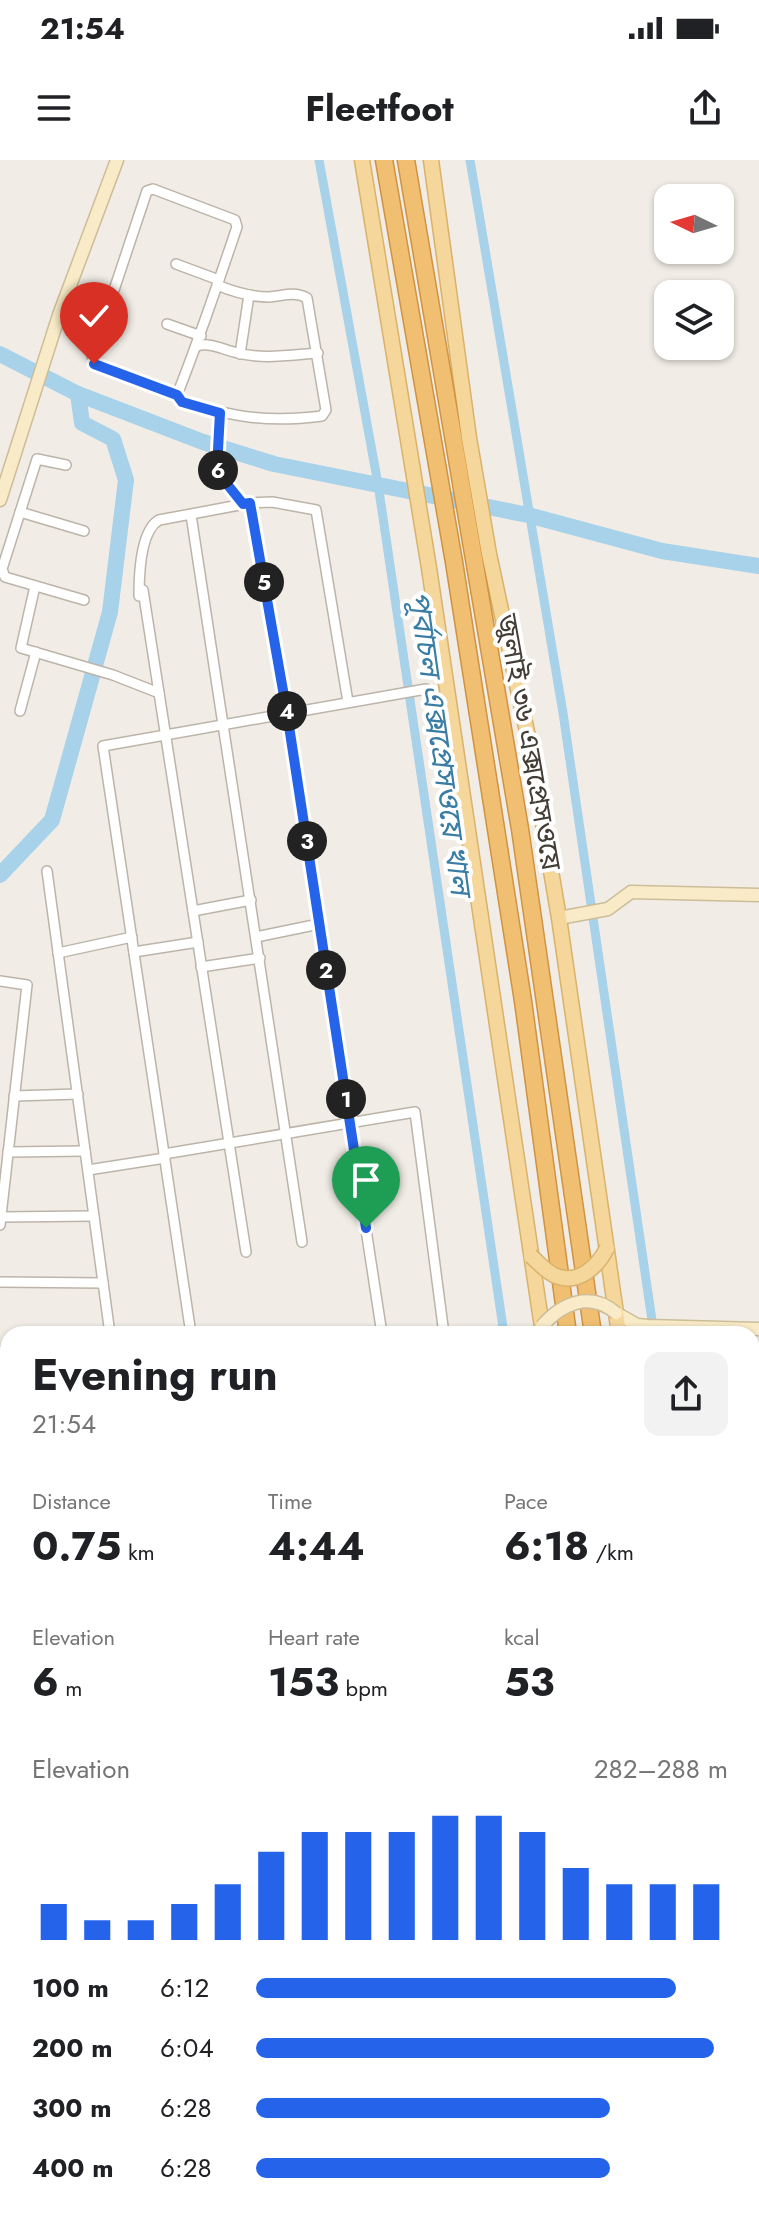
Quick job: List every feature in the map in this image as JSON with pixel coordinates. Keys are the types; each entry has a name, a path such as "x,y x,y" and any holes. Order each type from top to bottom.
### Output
{"highway":[{"name":"জুলাই ৩৬ এক্সপ্রেসওয়ে","path":"384,160 454,562 523,1001 567,1326"},
{"name":"জুলাই ৩৬ এক্সপ্রেসওয়ে","path":"406,160 461,439 480,555 592,1326"}],"main road":[{"path":"362,160 429,568 518,1158 538,1326"},
{"path":"431,160 443,237 461,439"},
{"path":"480,555 529,741 567,917 618,1326"},
{"path":"531,1256 551,1273 571,1278 593,1269 607,1248"}],"street":[{"path":"0,500 59,315 117,160"},
{"path":"176,264 218,282 233,292 269,297 295,294 307,298 326,410 322,416 293,420 260,420 220,413 182,402 177,395 94,364 92,356 147,191 153,189 235,220 237,227 218,282 199,341 177,395"},
{"path":"240,354 249,295"},
{"path":"167,324 204,344 240,354 262,357 318,353"},
{"path":"220,413 217,468 223,479 247,504 287,713 381,1326"},
{"path":"66,465 37,459 3,574 84,600"},
{"path":"246,1252 193,911 139,595 139,569 153,523 272,502 316,510 348,702"},
{"path":"20,512 84,531"},
{"path":"191,515 302,1242"},
{"path":"35,586 21,648 113,675 159,693"},
{"path":"143,590 163,734"},
{"path":"20,711 36,652"},
{"path":"190,1326 103,746 426,689"},
{"path":"47,871 109,1326"},
{"path":"567,917 608,909 631,892 759,895"},
{"path":"193,911 251,900"},
{"path":"256,937 319,924"},
{"path":"58,953 132,937"},
{"path":"134,952 198,942"},
{"path":"201,967 260,958"},
{"path":"0,981 27,985 0,1225"},
{"path":"14,1096 78,1094"},
{"path":"88,1170 415,1112 443,1326"},
{"path":"8,1152 85,1151"},
{"path":"1,1214 94,1216"},
{"path":"0,1282 103,1283"},
{"path":"544,1326 560,1308 577,1303 602,1304 637,1325 673,1326"}],"waterway":[{"name":"পূর্বাচল এক্সপ্রেসওয়ে খাল","path":"319,160 378,484 503,1326"},
{"name":"পূর্বাচল এক্সপ্রেসওয়ে খাল","path":"470,160 563,713 653,1326"},
{"path":"0,354 78,394 203,442 274,464 528,515 662,551 759,566"},
{"path":"0,875 52,820 110,612 126,480 113,439 82,423 78,394"}],"route":[{"path":"94,364 177,395 182,402 220,413 217,468 243,504 250,503 287,713 366,1228"}]}
